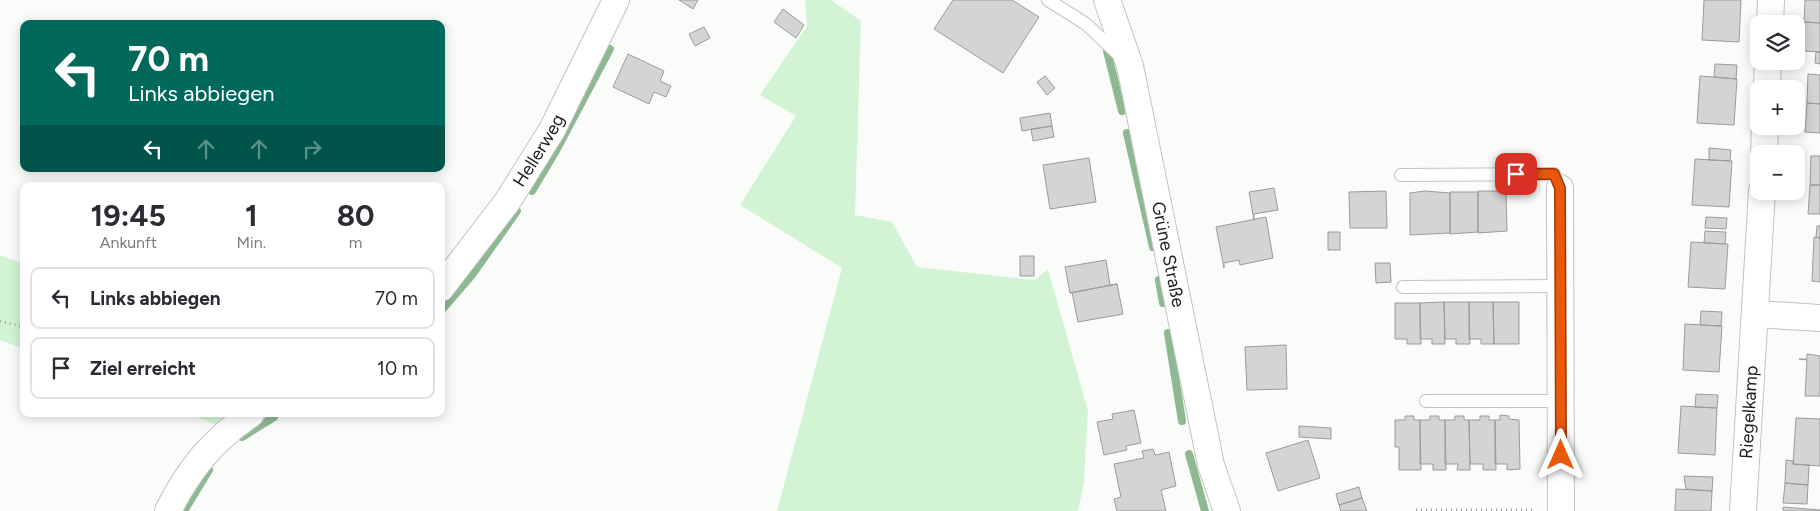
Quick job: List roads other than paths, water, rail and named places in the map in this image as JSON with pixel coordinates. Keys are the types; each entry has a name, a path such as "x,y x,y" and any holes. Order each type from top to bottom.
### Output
{"street":[{"name":"Hellerweg","path":"445,283 507,202 552,130 616,0"},
{"name":"Grüne Straße","path":"1107,0 1130,66 1211,465 1227,511"},
{"path":"1770,15 1771,0"},
{"path":"1560,188 1561,510"},
{"name":"Riegelkamp","path":"1743,511 1762,200"},
{"path":"1756,314 1820,318"},
{"path":"168,511 207,449 226,431 247,417"}],"lane":[{"path":"1048,0 1086,24 1130,66"},
{"path":"1402,175 1554,174 1560,188"},
{"path":"1403,287 1561,286"},
{"path":"1426,401 1561,401"}],"waterway":[{"path":"532,191 557,149 610,49"},
{"path":"1107,51 1122,111"},
{"path":"1127,133 1153,247"},
{"path":"445,306 472,275 517,211"},
{"path":"1159,280 1163,303"},
{"path":"1168,333 1182,421"},
{"path":"242,437 274,417"},
{"path":"1189,454 1205,511"},
{"path":"184,511 209,470"}]}
